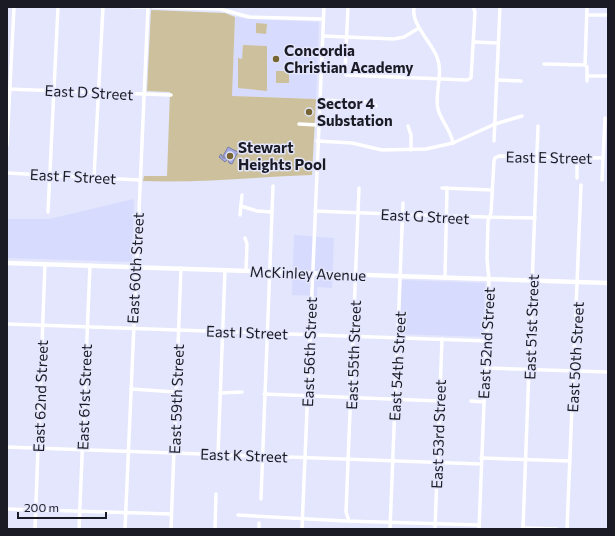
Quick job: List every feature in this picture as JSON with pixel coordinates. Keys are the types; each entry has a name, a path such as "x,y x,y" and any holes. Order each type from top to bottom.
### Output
{"main road":[{"name":"McKinley Avenue","path":"7,263 608,283"}],"street":[{"path":"7,145 8,89 14,7"},
{"path":"48,212 58,7"},
{"path":"94,177 103,7"},
{"path":"132,7 148,7"},
{"name":"East 60th Street","path":"125,529 139,180 148,7"},
{"path":"153,7 220,10 249,17 323,19"},
{"path":"234,13 235,7"},
{"name":"East 56th Street","path":"302,529 317,141 324,7"},
{"path":"348,7 345,70 347,75 440,79 470,79 474,42 475,12 473,7"},
{"path":"414,7 414,14 420,28 436,55 440,79 438,109 448,129 452,143"},
{"path":"494,141 500,7"},
{"path":"587,7 585,65 587,67 587,81"},
{"path":"587,15 608,14"},
{"path":"323,36 398,39 420,28"},
{"path":"474,42 498,43"},
{"path":"544,64 585,65"},
{"path":"588,76 608,76"},
{"path":"497,80 521,81"},
{"name":"East D Street","path":"8,89 171,95"},
{"path":"320,100 369,101 374,103 376,106"},
{"path":"317,141 352,143 382,150 432,148 452,143 495,124 522,116"},
{"path":"602,180 606,139 605,118"},
{"path":"299,124 318,125"},
{"path":"408,126 411,150"},
{"name":"East 51st Street","path":"523,528 538,126"},
{"name":"East E Street","path":"495,158 500,156 603,158"},
{"name":"East 52nd Street","path":"479,527 489,279 487,259 493,164 495,158"},
{"path":"576,178 577,158"},
{"path":"603,168 608,168"},
{"name":"East F Street","path":"7,173 139,180"},
{"name":"East 50th Street","path":"567,529 581,185"},
{"path":"261,499 273,186"},
{"name":"East 55th Street","path":"349,522 346,512 360,188"},
{"path":"442,188 492,190"},
{"path":"445,277 448,188"},
{"path":"240,215 242,195"},
{"name":"East 54th Street","path":"390,529 403,203"},
{"path":"241,206 257,211 272,212"},
{"name":"East G Street","path":"315,211 490,218 534,218"},
{"path":"244,238 247,244 246,271"},
{"name":"East 62nd Street","path":"35,529 45,264"},
{"name":"East 61st Street","path":"79,529 90,266"},
{"name":"East 59th Street","path":"170,529 181,268"},
{"path":"218,454 225,270"},
{"name":"East I Street","path":"7,324 486,341"},
{"name":"East 53rd Street","path":"435,529 442,339"},
{"path":"485,368 608,372"},
{"path":"131,389 176,392"},
{"path":"220,393 242,392"},
{"path":"264,394 439,401"},
{"path":"471,402 484,402"},
{"name":"East K Street","path":"7,447 481,464"},
{"path":"481,458 526,458 570,461"},
{"path":"215,529 216,494"},
{"path":"7,509 171,514"},
{"path":"238,515 349,522 390,522 479,527"},
{"path":"258,529 259,523"},
{"path":"523,528 557,529"}],"shaded area":[{"path":"151,10 225,13 235,17 232,96 316,99 312,175 207,181 143,181 144,176 167,176 170,92 147,91"},
{"name":"Concordia Christian Academy","path":"235,17 248,19 319,22 316,99 232,96"},
{"path":"256,23 267,24 266,34 256,33"},
{"path":"243,45 267,46 267,91 238,88 238,58 242,59"},
{"path":"276,71 289,71 289,83 276,83"},
{"name":"Stewart Heights Pool","path":"228,147 238,152 232,164 229,163 228,159 225,162 219,157 221,154 223,158 227,158 223,156"},
{"path":"134,199 132,262 7,258 7,219 49,219"},
{"path":"294,235 334,238 332,288 317,287 317,296 292,295"},
{"path":"402,280 485,283 483,337 400,334"}],"place":[{"name":"Concordia Christian Academy","path":"276,59"},
{"name":"Sector 4 Substation","path":"309,112"},
{"name":"Stewart Heights Pool","path":"230,156"}]}
